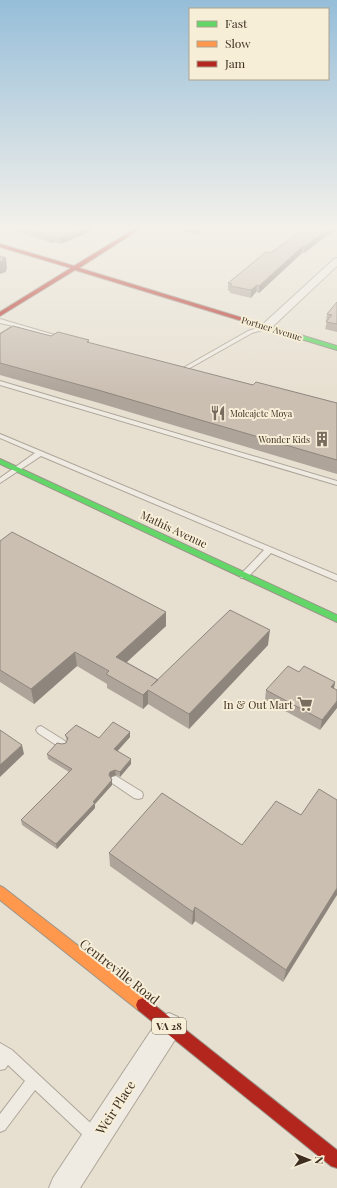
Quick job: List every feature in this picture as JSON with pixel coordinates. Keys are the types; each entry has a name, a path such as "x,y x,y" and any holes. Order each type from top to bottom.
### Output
{"main road":[{"path":"0,314 51,282"},
{"name":"Portner Avenue","path":"122,282 337,348"},
{"name":"Mathis Avenue","path":"0,461 337,619"},
{"name":"Centreville Road","path":"0,892 337,1160"}],"street":[{"path":"266,327 315,282"},
{"name":"Weir Place","path":"63,1188 169,1026"}],"lane":[{"path":"0,321 69,340"},
{"path":"0,336 17,325"},
{"path":"186,368 246,334 266,327"},
{"path":"179,367 194,370"},
{"path":"0,383 337,483"},
{"path":"0,436 337,578"},
{"path":"0,481 40,454"},
{"path":"244,576 269,550"},
{"path":"41,730 62,744"},
{"path":"116,780 138,794"},
{"path":"2,1056 34,1080 95,1137"},
{"path":"0,1125 34,1080"}],"building":[{"path":"263,282 251,290 230,286 232,284 228,283"},
{"path":"337,302 337,324 326,322 332,315 327,314"},
{"path":"13,326 51,336 58,332 89,340 87,342 253,385 256,382 337,403 337,460 0,363 0,334"},
{"path":"12,532 166,612 116,657 158,680 230,610 270,630 189,714 148,690 143,695 106,674 109,671 75,652 31,689 0,670 0,541"},
{"name":"In & Out Mart","path":"288,666 299,672 304,666 335,682 331,687 337,690 337,701 322,720 266,690"},
{"path":"113,722 130,732 114,749 131,759 120,772 115,770 110,772 109,775 112,780 93,802 95,803 56,844 21,820 72,769 47,754 57,743 66,743 68,738 65,735 76,725 99,738"},
{"path":"0,730 22,745 0,765"},
{"path":"319,789 337,800 337,888 286,970 195,907 193,912 109,853 162,793 242,845 276,801 301,815"}],"traffic: fast":[{"path":"254,323 337,348"},
{"path":"0,461 337,619"}],"traffic: slow":[{"path":"0,892 143,1005"}],"traffic: jam":[{"path":"0,314 51,282"},
{"path":"122,282 254,323"},
{"path":"143,1005 337,1160"}],"place":[{"name":"Molcajete Moya","path":"218,413"},
{"name":"Wonder Kids","path":"322,439"},
{"name":"In & Out Mart","path":"305,704"}]}
